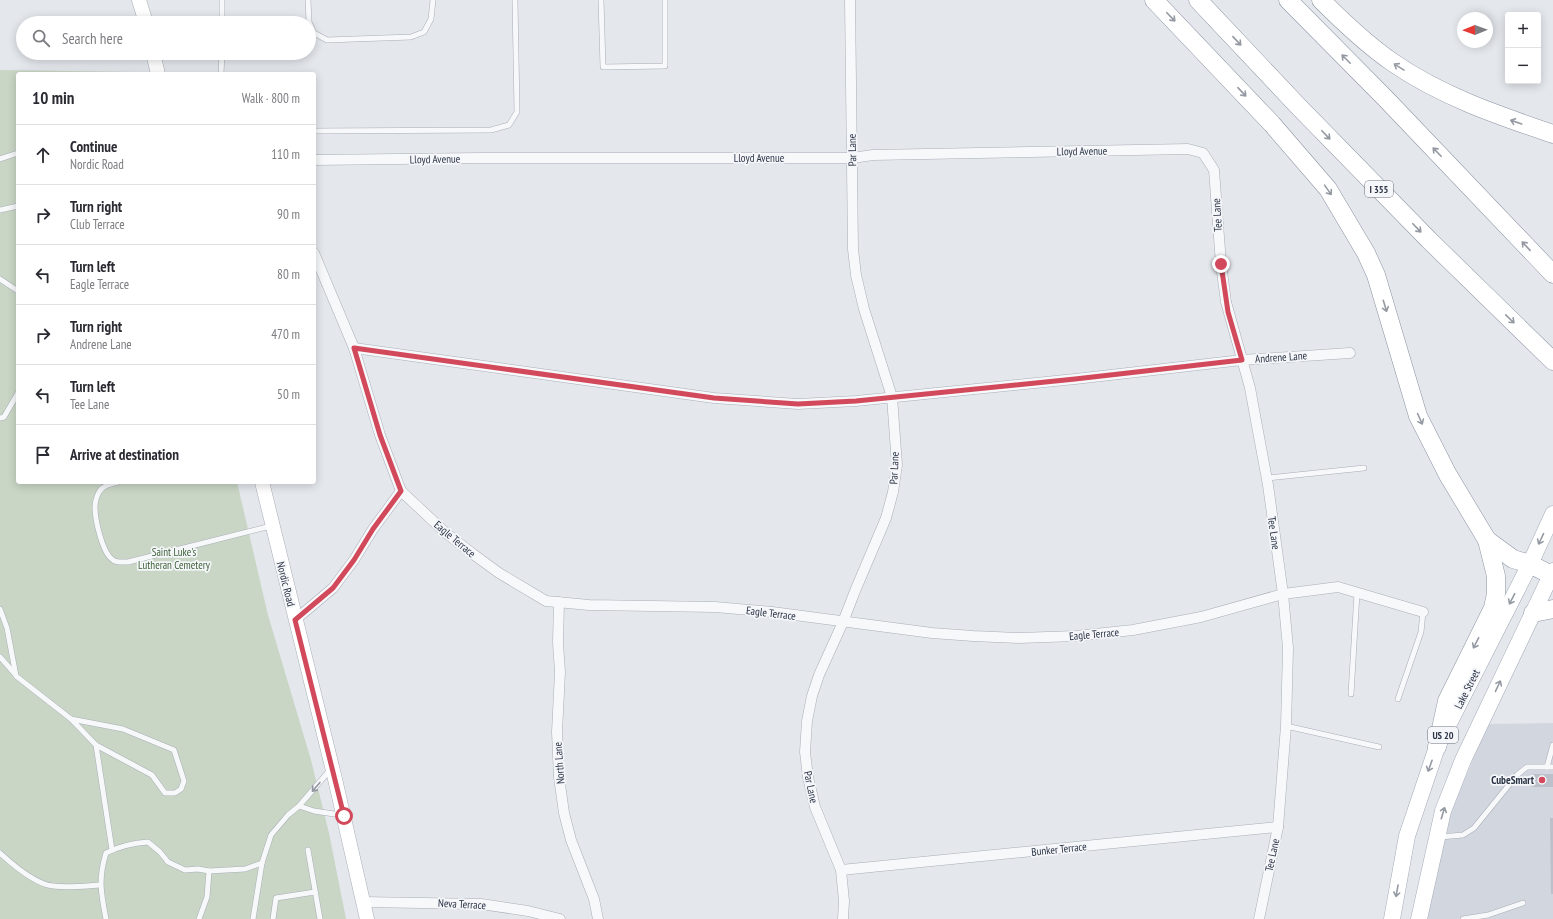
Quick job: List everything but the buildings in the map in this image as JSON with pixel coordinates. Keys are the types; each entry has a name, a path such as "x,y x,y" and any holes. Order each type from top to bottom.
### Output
{"highway":[{"path":"1154,0 1272,124 1328,189 1366,253 1376,275 1418,416 1448,475 1487,540 1496,576 1496,594 1493,608 1447,701 1437,746"},
{"path":"1288,0 1386,99 1553,274"},
{"path":"1323,2 1353,31 1386,58 1421,81 1485,111 1553,134"},
{"name":"I 355","path":"1204,6 1297,105 1429,240 1553,361"},
{"path":"1487,540 1513,559 1530,564 1552,574"},
{"path":"1533,612 1553,609"}],"main road":[{"name":"Lake Street","path":"1392,919 1407,836 1437,746 1530,564 1553,514"},
{"name":"US 20","path":"1419,919 1443,811 1463,760 1552,574"}],"street":[{"path":"139,0 144,16"},
{"name":"Par Lane","path":"843,919 844,901 841,870 815,807 808,777 805,752 807,721 818,675 843,622 881,532 893,492 897,465 892,397 864,309 856,275 853,249 850,0"},
{"path":"155,60 158,72"},
{"name":"Lloyd Avenue","path":"316,160 479,158 852,158 873,155 1188,149 1202,154"},
{"name":"Tee Lane","path":"1202,154 1214,170 1222,271 1228,312 1250,388 1266,478 1283,594 1288,648 1286,726 1278,827 1259,919"},
{"name":"Eagle Terrace","path":"316,258 354,348 380,435 401,491 446,533 499,573 546,600 589,604 715,607 772,612 843,622 973,636 1019,638 1076,636 1133,630 1177,622 1283,594 1338,587 1423,612"},
{"name":"Andrene Lane","path":"354,348 714,398 798,404 892,397 1067,380 1242,360 1350,353"},
{"name":"Nordic Road","path":"262,484 344,816 367,919"},
{"path":"295,620 333,588 401,491"},
{"name":"North Lane","path":"559,602 558,643 560,672 557,732 559,777 566,820 594,899 598,919"},
{"name":"Bunker Terrace","path":"841,870 1278,827"},
{"name":"Neva Terrace","path":"363,902 481,904 528,911 560,919"}],"lane":[{"path":"222,0 222,16"},
{"path":"308,0 309,16"},
{"path":"316,34 327,40 411,37 424,32 431,19 433,0"},
{"path":"316,131 491,130 509,125 518,112 515,0"},
{"path":"601,0 603,67 665,66 665,0"},
{"path":"222,60 222,72"},
{"path":"0,159 16,153"},
{"path":"0,210 16,206"},
{"path":"0,279 16,287"},
{"path":"0,418 4,417 16,396"},
{"path":"1266,478 1364,468"},
{"path":"112,484 104,487 100,491 95,502 95,508 104,548 113,560 120,562 128,562 272,525"},
{"path":"1351,694 1357,593"},
{"path":"0,609 7,628 16,676"},
{"path":"1398,699 1421,632 1423,612"},
{"path":"0,657 16,676 71,719 96,746 152,775 165,793 176,793 181,789 184,781 174,750 123,729 71,719"},
{"path":"1286,726 1379,747"},
{"path":"1547,767 1553,745"},
{"path":"96,746 112,850"},
{"path":"1437,837 1463,835 1474,828 1516,775 1528,767 1553,767"},
{"path":"253,919 262,863 271,835 288,815 300,806 332,768"},
{"path":"300,806 314,811 344,816"},
{"path":"106,919 100,885 106,853 112,850 129,844 148,842 160,852 168,862 185,870 198,869 209,872 245,869 262,863"},
{"path":"308,850 320,919"},
{"path":"0,853 15,868 51,886 100,885"},
{"path":"200,919 207,898 209,872"},
{"path":"273,919 276,898 315,892"},
{"path":"1463,919 1488,915 1523,903"}],"shaded area":[{"path":"1553,723 1553,919 1425,919 1444,828 1488,724"}],"green space":[{"name":"Saint Luke's Lutheran Cemetery","path":"0,70 136,72 16,72 16,484 237,484 268,615 311,760 329,833 346,919 0,919"}],"place":[{"name":"CubeSmart","path":"1542,780"}],"route":[{"path":"344,816 295,620 333,588 401,491 380,435 354,348 714,398 798,404 856,401 1075,379 1242,360 1228,312 1221,264"}]}
